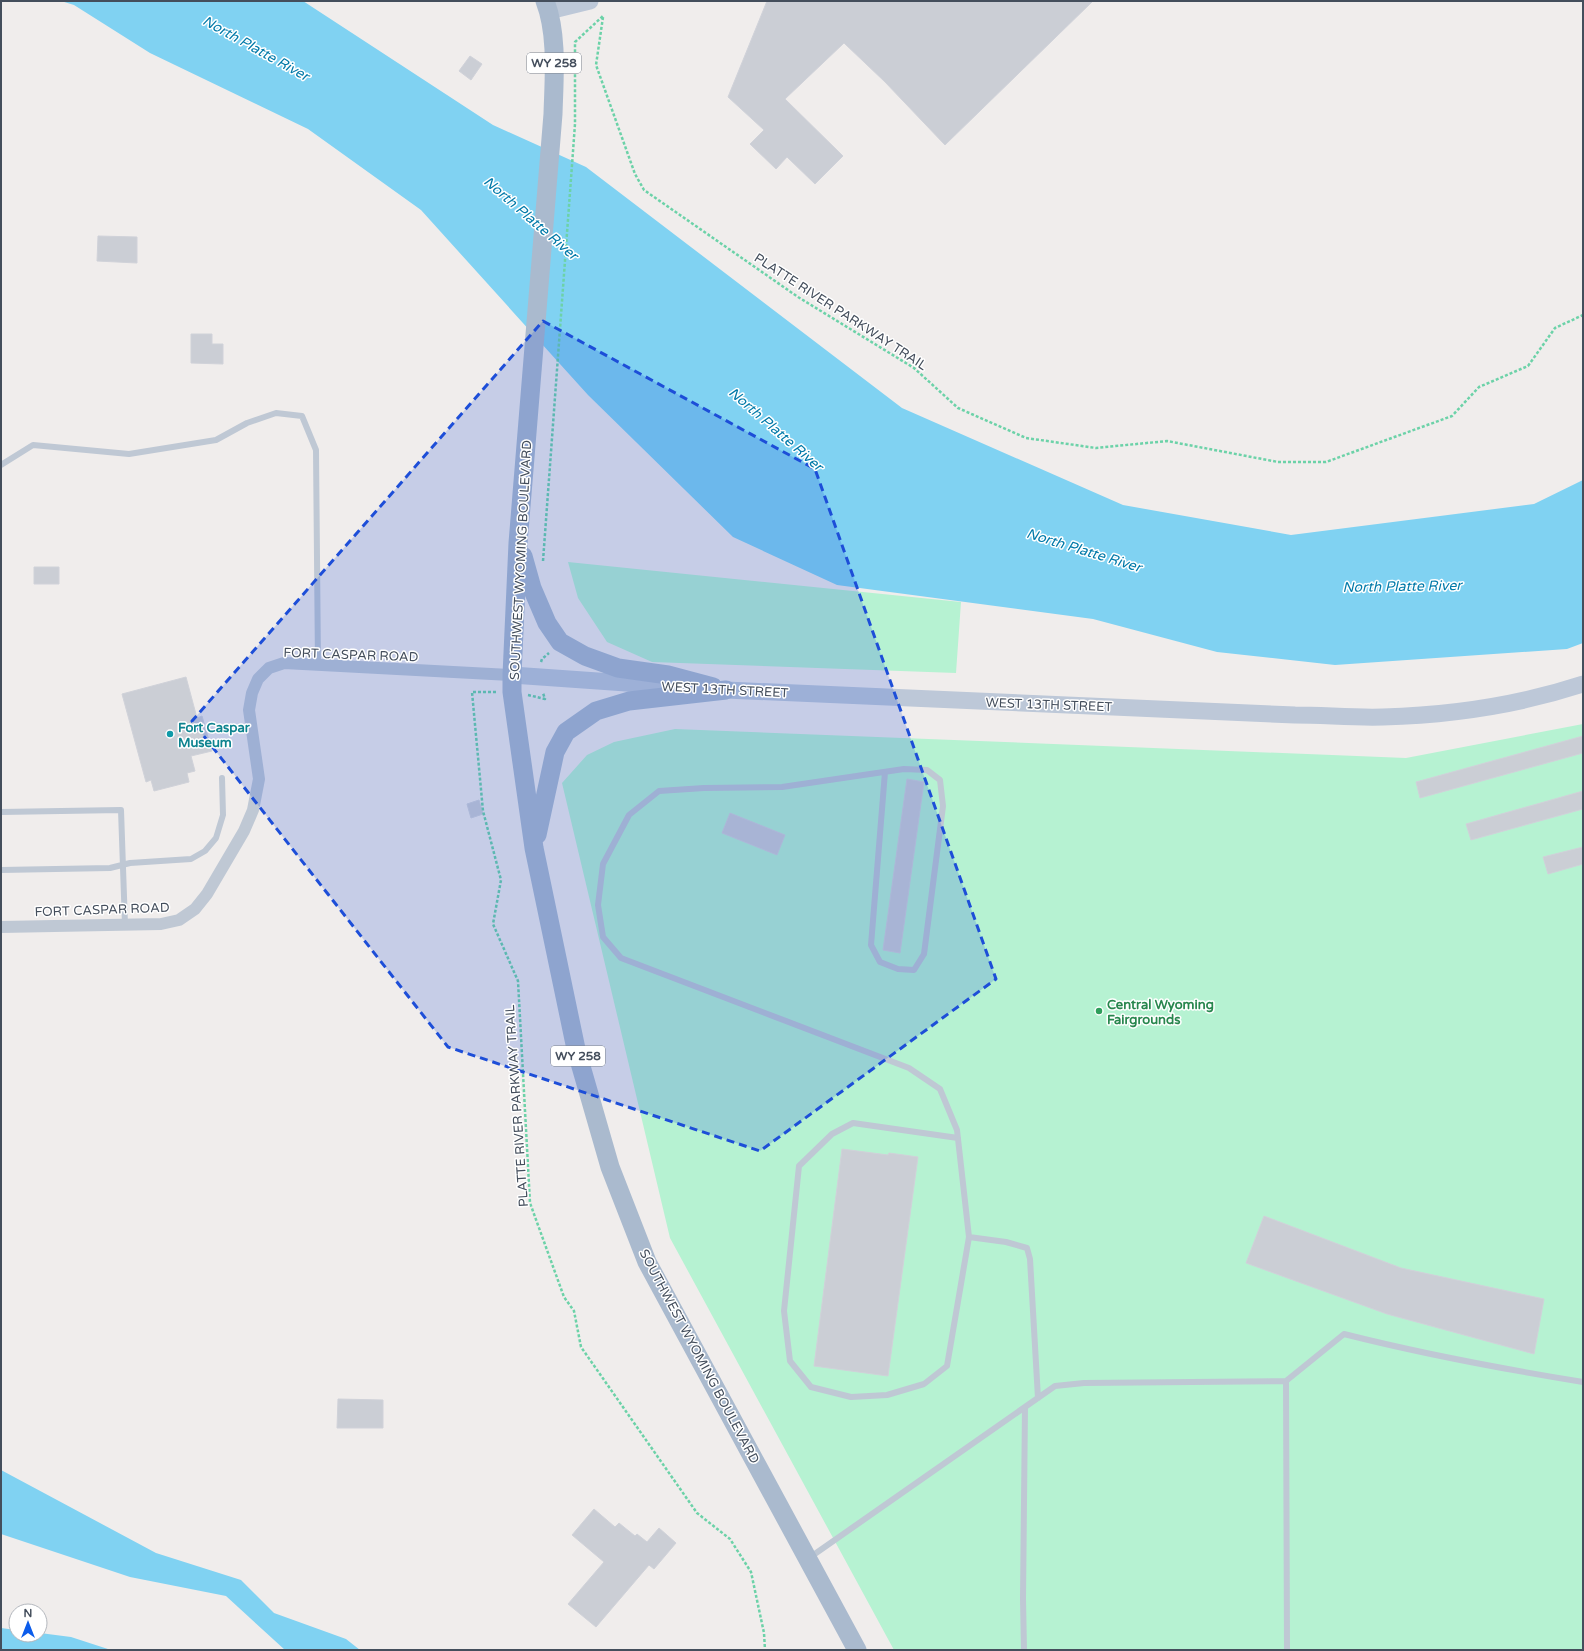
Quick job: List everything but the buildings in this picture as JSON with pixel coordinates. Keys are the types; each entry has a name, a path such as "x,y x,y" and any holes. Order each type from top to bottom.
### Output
{"main road":[{"path":"547,6 590,1"},
{"name":"SOUTHWEST WYOMING BOULEVARD","path":"547,6 552,34 554,74 553,114 518,543 512,675 512,692 534,848 576,1049 610,1167 647,1262 857,1650"},
{"path":"518,543 532,588 548,623 560,642 585,656 618,668 668,675 726,690"},
{"name":"WEST 13TH STREET","path":"512,675 726,690 1382,717 1433,714 1485,708 1534,698 1583,684"},
{"path":"534,848 555,752 566,732 596,711 629,701 726,690"}],"street":[{"name":"FORT CASPAR ROAD","path":"1,927 161,924 179,920 195,909 207,894 244,831 253,810 260,779 249,710 252,693 258,679 269,668 284,663 512,675"}],"lane":[{"path":"1,465 33,445 128,454 216,440 247,423 276,413 302,416 316,450 318,665"},
{"path":"885,772 871,945 880,962 898,969 914,970 924,954 943,806 940,780 927,770 904,769 782,787 704,788 659,791 629,815 603,864 598,905 603,937 621,958 909,1068 940,1089 958,1130 969,1237 947,1366 924,1384 887,1395 851,1397 811,1387 790,1361 784,1311 800,1166 832,1134 853,1123 958,1138"},
{"path":"1,870 110,868 130,864 191,858 205,851 216,838 223,815 222,778"},
{"path":"1,812 121,810 125,925"},
{"path":"969,1237 1006,1242 1027,1248 1030,1259 1038,1398"},
{"path":"808,1559 1055,1386 1084,1383 1286,1381 1344,1334 1391,1346 1515,1371 1583,1382"},
{"path":"1286,1381 1286,1650"},
{"path":"1024,1650 1023,1591 1025,1407"}],"path":[{"name":"PLATTE RIVER PARKWAY TRAIL","path":"553,421 575,124 575,42 603,16 596,65 635,174 644,190 798,297 914,368 958,408 1026,438 1096,448 1167,441 1278,462 1326,462 1452,416 1479,387 1528,366 1555,328 1583,315"},
{"name":"PLATTE RIVER PARKWAY TRAIL","path":"472,692 483,811 501,880 492,924 518,981 530,1203 564,1297 574,1311 582,1347 697,1513 730,1539 751,1572 764,1633 766,1650"}],"highlighted area":[{"path":"543,321 815,469 996,979 760,1151 448,1047 192,721"}],"green space":[{"path":"568,562 961,602 956,673 652,662 607,642 578,598"},
{"name":"Central Wyoming Fairgrounds","path":"1583,724 1583,1650 894,1650 670,1238 562,783 587,755 614,742 675,729 1406,758"}],"water":[{"name":"North Platte River","path":"61,1 303,1 493,125 586,167 902,408 1123,505 1291,535 1534,504 1583,480 1583,643 1567,649 1335,665 1217,652 1093,619 837,585 733,537 588,395 421,210 308,129 150,53 74,5"},
{"path":"1,1470 156,1553 241,1580 274,1613 346,1639 360,1650 285,1650 226,1596 130,1577 1,1534"},
{"path":"1,1628 8,1629 8,1643 48,1643 48,1634 71,1637 111,1650 1,1650"}],"place":[{"name":"Fort Caspar Museum","path":"170,734"},
{"name":"Central Wyoming Fairgrounds","path":"1099,1011"}]}
